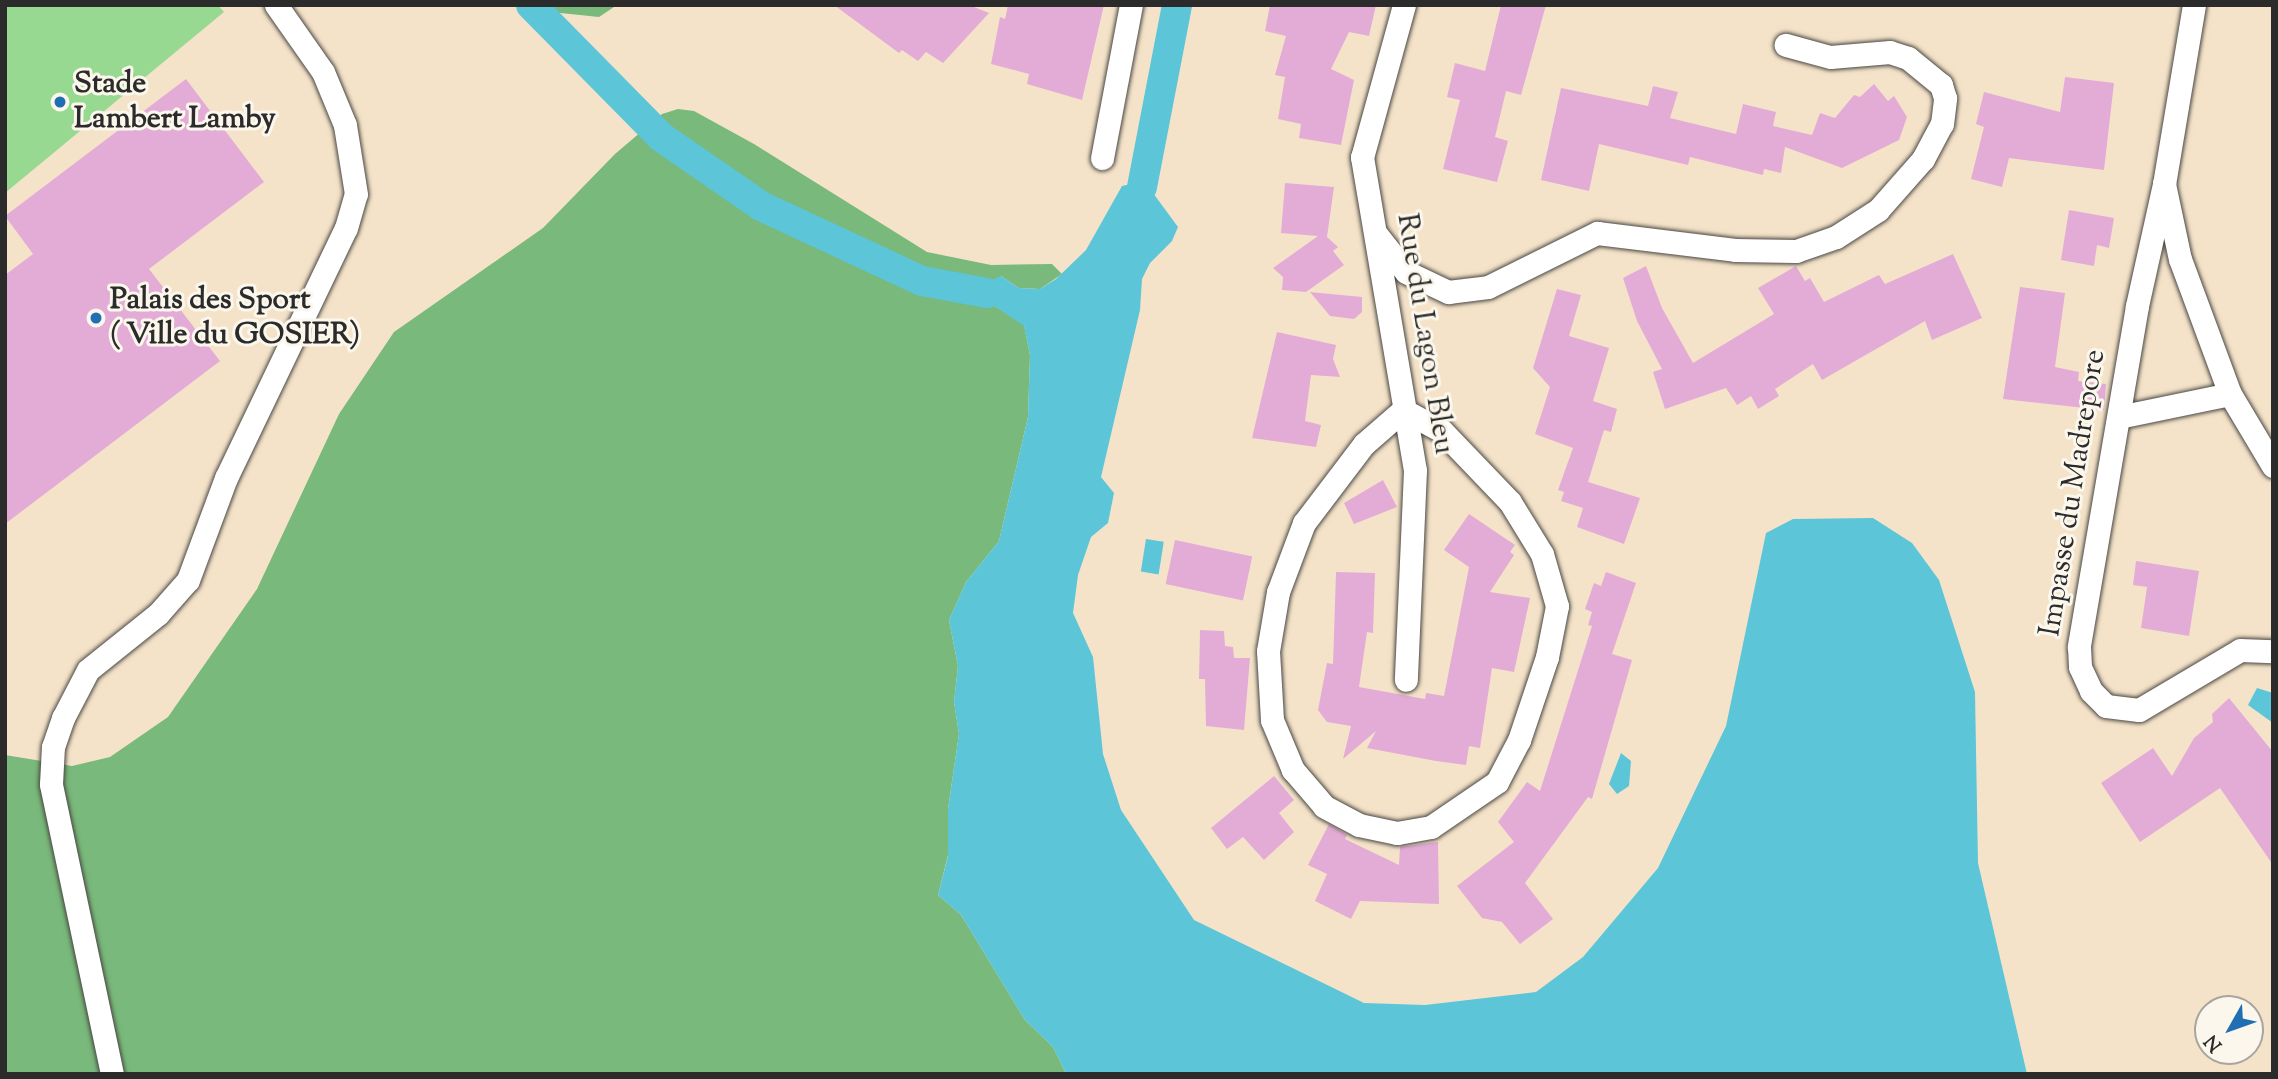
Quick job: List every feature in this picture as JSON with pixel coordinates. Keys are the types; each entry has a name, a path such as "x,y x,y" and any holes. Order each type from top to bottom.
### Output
{"street":[{"path":"111,1074 51,784 53,747 63,718 88,670 158,614 188,580 226,478 346,228 356,194 345,125 323,72 276,5"},
{"path":"1102,158 1131,5"},
{"name":"Rue du Lagon Bleu","path":"1404,5 1363,157 1415,470 1406,680"},
{"name":"Impasse du Madrepore","path":"2194,5 2164,184 2137,306 2079,647 2080,667 2091,691 2106,706 2139,710 2239,650 2273,651"},
{"path":"1376,234 1406,272 1448,292 1488,287 1597,233 1735,250 1796,251 1836,237 1878,210 1923,159 1942,124 1945,98 1941,85 1908,58 1891,52 1830,57 1786,45"},
{"path":"2164,184 2180,259 2230,394 2273,466"},
{"path":"2119,417 2230,394"},
{"path":"1403,410 1442,430 1510,502 1542,554 1557,606 1547,657 1519,740 1497,782 1431,827 1397,833 1359,825 1324,806 1293,769 1272,720 1268,651 1278,592 1304,523 1364,444 1403,410"}],"green space":[{"name":"Stade Lambert Lamby","path":"5,5 218,5 224,12 5,193"},
{"path":"542,5 617,5 599,17 551,12"},
{"path":"678,109 694,111 754,144 927,252 991,265 1052,264 1062,274 1040,289 1019,288 1001,276 990,303 1024,325 1030,355 1028,417 999,541 966,582 949,620 958,666 954,702 959,734 948,809 948,855 938,895 961,915 1025,1020 1053,1047 1066,1074 5,1074 5,755 72,766 110,757 168,717 257,589 339,414 394,332 543,228 615,154 662,114"}],"water":[{"path":"1131,184 1153,193 1178,227 1172,241 1150,263 1142,279 1140,310 1101,477 1114,493 1108,523 1091,537 1078,575 1073,613 1093,657 1103,754 1121,810 1194,920 1364,1003 1425,1005 1536,992 1583,957 1658,868 1726,726 1766,533 1793,519 1873,518 1912,543 1939,580 1975,692 1978,863 2027,1074 1066,1074 1053,1047 1025,1020 961,915 938,895 948,856 948,809 959,734 954,702 958,666 949,620 966,582 999,541 1028,417 1030,355 1024,326 990,303 988,282 1001,276 1019,288 1040,289 1056,279 1086,250 1122,186"},
{"path":"1146,539 1164,542 1159,574 1141,572"},
{"path":"2257,688 2273,693 2273,723 2248,705"},
{"path":"1621,753 1631,761 1629,786 1617,794 1609,784"}],"building":[{"path":"834,5 969,5 989,13 943,63 926,52 918,61 902,50 899,53"},
{"path":"1008,5 1104,5 1082,100 1027,84 1029,74 991,64 1000,17 1005,19"},
{"path":"1270,5 1376,5 1369,36 1349,32 1331,69 1354,80 1341,145 1299,138 1301,124 1278,119 1285,77 1275,75 1286,36 1265,31"},
{"path":"1501,5 1546,5 1521,95 1506,91 1495,137 1508,141 1497,182 1443,169 1460,100 1447,97 1455,63 1485,71"},
{"path":"2065,77 2114,83 2104,170 2009,158 2002,187 1971,179 1984,127 1976,124 1984,92 2060,112"},
{"name":"Palais des Sport ( Ville du GOSIER)","path":"186,79 264,182 149,269 220,361 5,524 5,275 33,254 5,216"},
{"path":"1874,84 1888,101 1894,96 1907,117 1899,140 1842,168 1785,147 1781,173 1764,169 1763,175 1690,157 1688,165 1599,144 1589,191 1541,180 1561,88 1648,106 1653,86 1678,92 1670,118 1736,134 1743,104 1776,112 1773,126 1812,135 1820,113 1835,118 1854,95 1860,97"},
{"path":"1285,183 1334,187 1327,237 1338,247 1333,251 1344,265 1306,292 1282,290 1283,277 1273,268 1318,236 1281,233"},
{"path":"2069,210 2114,218 2109,248 2097,245 2094,266 2061,260"},
{"path":"1953,254 1982,318 1932,340 1925,321 1822,380 1813,364 1775,389 1779,396 1758,409 1751,396 1737,405 1726,388 1665,409 1653,372 1662,369 1637,321 1623,278 1646,266 1662,308 1693,363 1774,314 1758,288 1796,266 1805,281 1810,278 1824,302 1879,275 1885,284"},
{"path":"2020,287 2065,293 2055,367 2079,372 2078,381 2106,384 2104,410 2003,399"},
{"path":"1557,289 1581,295 1569,336 1609,348 1593,401 1617,409 1611,432 1604,430 1588,482 1640,498 1624,544 1577,527 1583,508 1561,501 1564,492 1558,490 1573,448 1535,434 1550,387 1533,368"},
{"path":"1310,292 1362,297 1362,312 1354,319 1330,316"},
{"path":"1277,332 1336,345 1333,359 1340,377 1311,375 1305,421 1321,425 1316,447 1252,438"},
{"path":"1383,480 1397,507 1354,524 1344,503"},
{"path":"1469,514 1515,545 1510,552 1514,555 1490,592 1530,598 1514,672 1492,668 1480,748 1469,746 1466,765 1436,761 1367,748 1376,731 1343,759 1351,726 1327,722 1318,710 1327,663 1333,664 1336,572 1375,573 1373,633 1367,632 1359,687 1425,699 1426,693 1444,696 1469,567 1444,550"},
{"path":"1175,540 1252,556 1243,600 1166,584"},
{"path":"2136,561 2199,571 2189,636 2141,628 2147,587 2133,585"},
{"path":"1606,572 1636,583 1612,654 1632,660 1592,799 1588,797 1525,883 1553,919 1520,944 1502,922 1482,918 1457,886 1514,842 1498,822 1527,782 1540,791 1592,626 1588,625 1592,612 1585,609 1594,583 1601,586"},
{"path":"1200,630 1224,631 1225,646 1233,647 1234,658 1250,658 1244,730 1206,726 1205,679 1199,679"},
{"path":"2229,698 2273,752 2273,865 2220,788 2140,842 2101,783 2153,748 2172,776 2194,738 2213,722 2212,714"},
{"path":"1274,776 1294,800 1279,813 1294,832 1264,860 1243,837 1227,849 1211,828"},
{"path":"1329,824 1347,835 1345,839 1399,865 1400,847 1438,842 1439,904 1360,901 1351,919 1315,901 1327,874 1308,865"}],"waterway":[{"path":"531,5 661,137 761,206 922,281 987,293"},
{"path":"1142,187 1177,5"}],"place":[{"name":"Stade Lambert Lamby","path":"60,102"},
{"name":"Palais des Sport ( Ville du GOSIER)","path":"96,318"}]}
